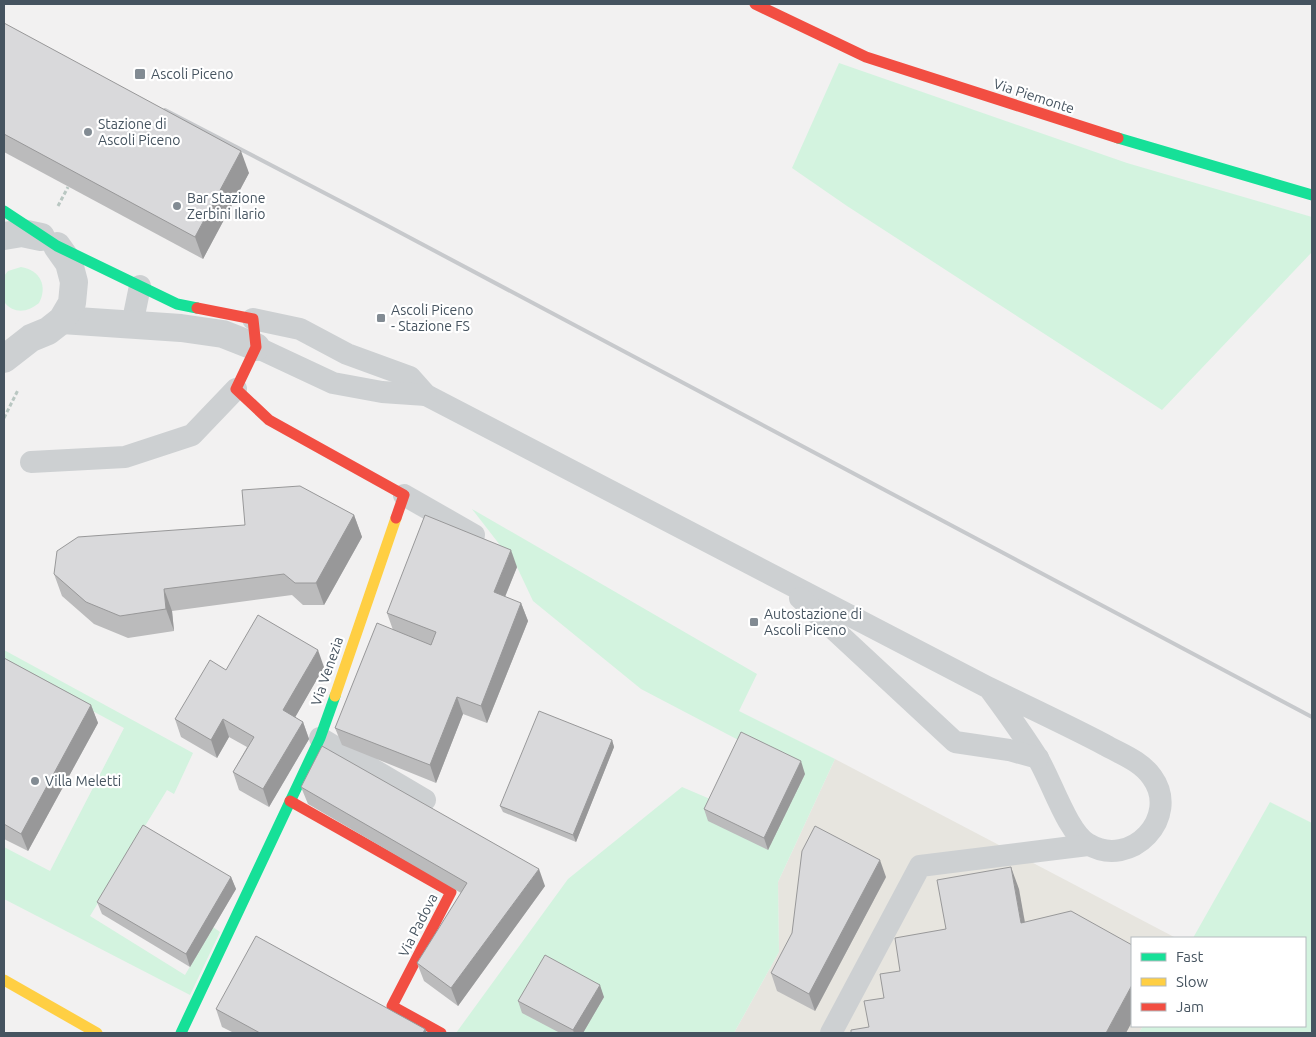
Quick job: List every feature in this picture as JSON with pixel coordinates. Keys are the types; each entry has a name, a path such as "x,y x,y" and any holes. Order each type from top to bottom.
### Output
{"street":[{"name":"Via Piemonte","path":"755,4 866,57 1156,150 1312,195"},
{"path":"4,211 49,242 69,262 74,282 72,302 62,320 48,331 31,338 4,359"},
{"path":"4,236 22,233 49,242 177,304 253,319 256,346 236,389 269,420 404,494"},
{"path":"62,320 181,328 223,334 256,346"},
{"path":"4,336 15,339 31,338"},
{"name":"Via Venezia","path":"181,1033 320,738 404,494"},
{"name":"Via Padova","path":"290,801 451,892 392,1006 441,1033"},
{"path":"4,980 97,1033"}],"lane":[{"path":"132,325 140,286"},
{"path":"253,319 300,329 347,354 410,377 426,395 989,688 1068,725 1138,763 1152,776 1160,792 1160,810 1153,828 1142,842 1124,850 1107,851 1088,845 920,866 831,1033"},
{"path":"256,346 333,383 382,392 426,395"},
{"path":"31,462 126,457 192,435 236,389"},
{"path":"404,494 474,535"},
{"path":"779,579 955,742 1009,750 1038,758"},
{"path":"989,688 1038,758 1074,832 1088,845"},
{"path":"320,738 425,800"}],"shaded area":[{"path":"835,759 1174,937 1131,937 1131,1027 1142,1027 1139,1033 734,1033 779,952 778,882"}],"green space":[{"path":"839,63 1127,163 1312,217 1312,252 1162,410 847,206 792,168"},
{"path":"21,267 37,275 43,291 39,303 30,309 21,311 12,309 4,302 4,276 8,271"},
{"path":"472,509 757,674 739,711 835,759 778,882 779,952 734,1033 456,1033 568,879 682,787 717,802 746,744 641,689 533,601 517,567"},
{"path":"4,650 193,753 174,794 167,790 90,916 185,975 213,927 220,932 190,995 4,899 4,847 50,871 124,728 4,663"},
{"path":"1270,802 1312,823 1312,1033 1139,1033 1142,1027 1306,1027 1306,937 1194,937"}],"building":[{"name":"Stazione di Ascoli Piceno","path":"4,23 241,151 195,237 4,134"},
{"path":"300,486 354,515 316,583 295,583 284,574 164,589 166,609 120,616 86,602 54,574 57,551 78,537 245,525 242,490"},
{"path":"425,515 511,550 494,592 521,603 481,706 457,697 430,765 335,728 377,623 431,645 436,632 387,613"},
{"path":"258,615 318,650 283,710 303,722 263,789 233,772 254,737 223,719 211,740 175,719 210,660 226,670"},
{"name":"Villa Meletti","path":"4,658 91,705 21,834 4,824"},
{"path":"539,711 612,740 573,835 500,806"},
{"path":"741,732 801,761 764,838 704,809"},
{"path":"322,746 539,869 451,988 417,963 467,883 301,787"},
{"path":"143,825 231,877 186,954 97,902"},
{"path":"815,826 880,860 809,994 771,973 792,933 802,851"},
{"path":"1011,867 1021,923 1071,911 1131,944 1131,987 1106,1033 851,1033 851,1030 869,1027 864,1001 884,998 880,974 900,971 895,938 946,929 937,880"},
{"path":"256,936 425,1029 423,1033 260,1033 216,1009"},
{"path":"545,955 600,985 573,1030 518,1001"}],"railway":[{"path":"165,110 386,225 1312,717"}],"traffic: fast":[{"path":"1118,138 1312,195"},
{"path":"4,211 57,246 177,304 197,308"},
{"path":"181,1033 320,738 335,696"}],"traffic: slow":[{"path":"335,696 396,518"},
{"path":"4,980 97,1033"}],"traffic: jam":[{"path":"755,4 866,57 1118,138"},
{"path":"197,308 253,319 256,347 236,389 269,420 404,495 396,518"},
{"path":"290,801 451,892 392,1006 441,1033"}],"place":[{"name":"Ascoli Piceno","path":"140,74"},
{"name":"Stazione di Ascoli Piceno","path":"88,132"},
{"name":"Bar Stazione Zerbini Ilario","path":"177,206"},
{"name":"Ascoli Piceno - Stazione FS","path":"381,318"},
{"name":"Autostazione di Ascoli Piceno","path":"754,622"},
{"name":"Villa Meletti","path":"35,781"}]}
